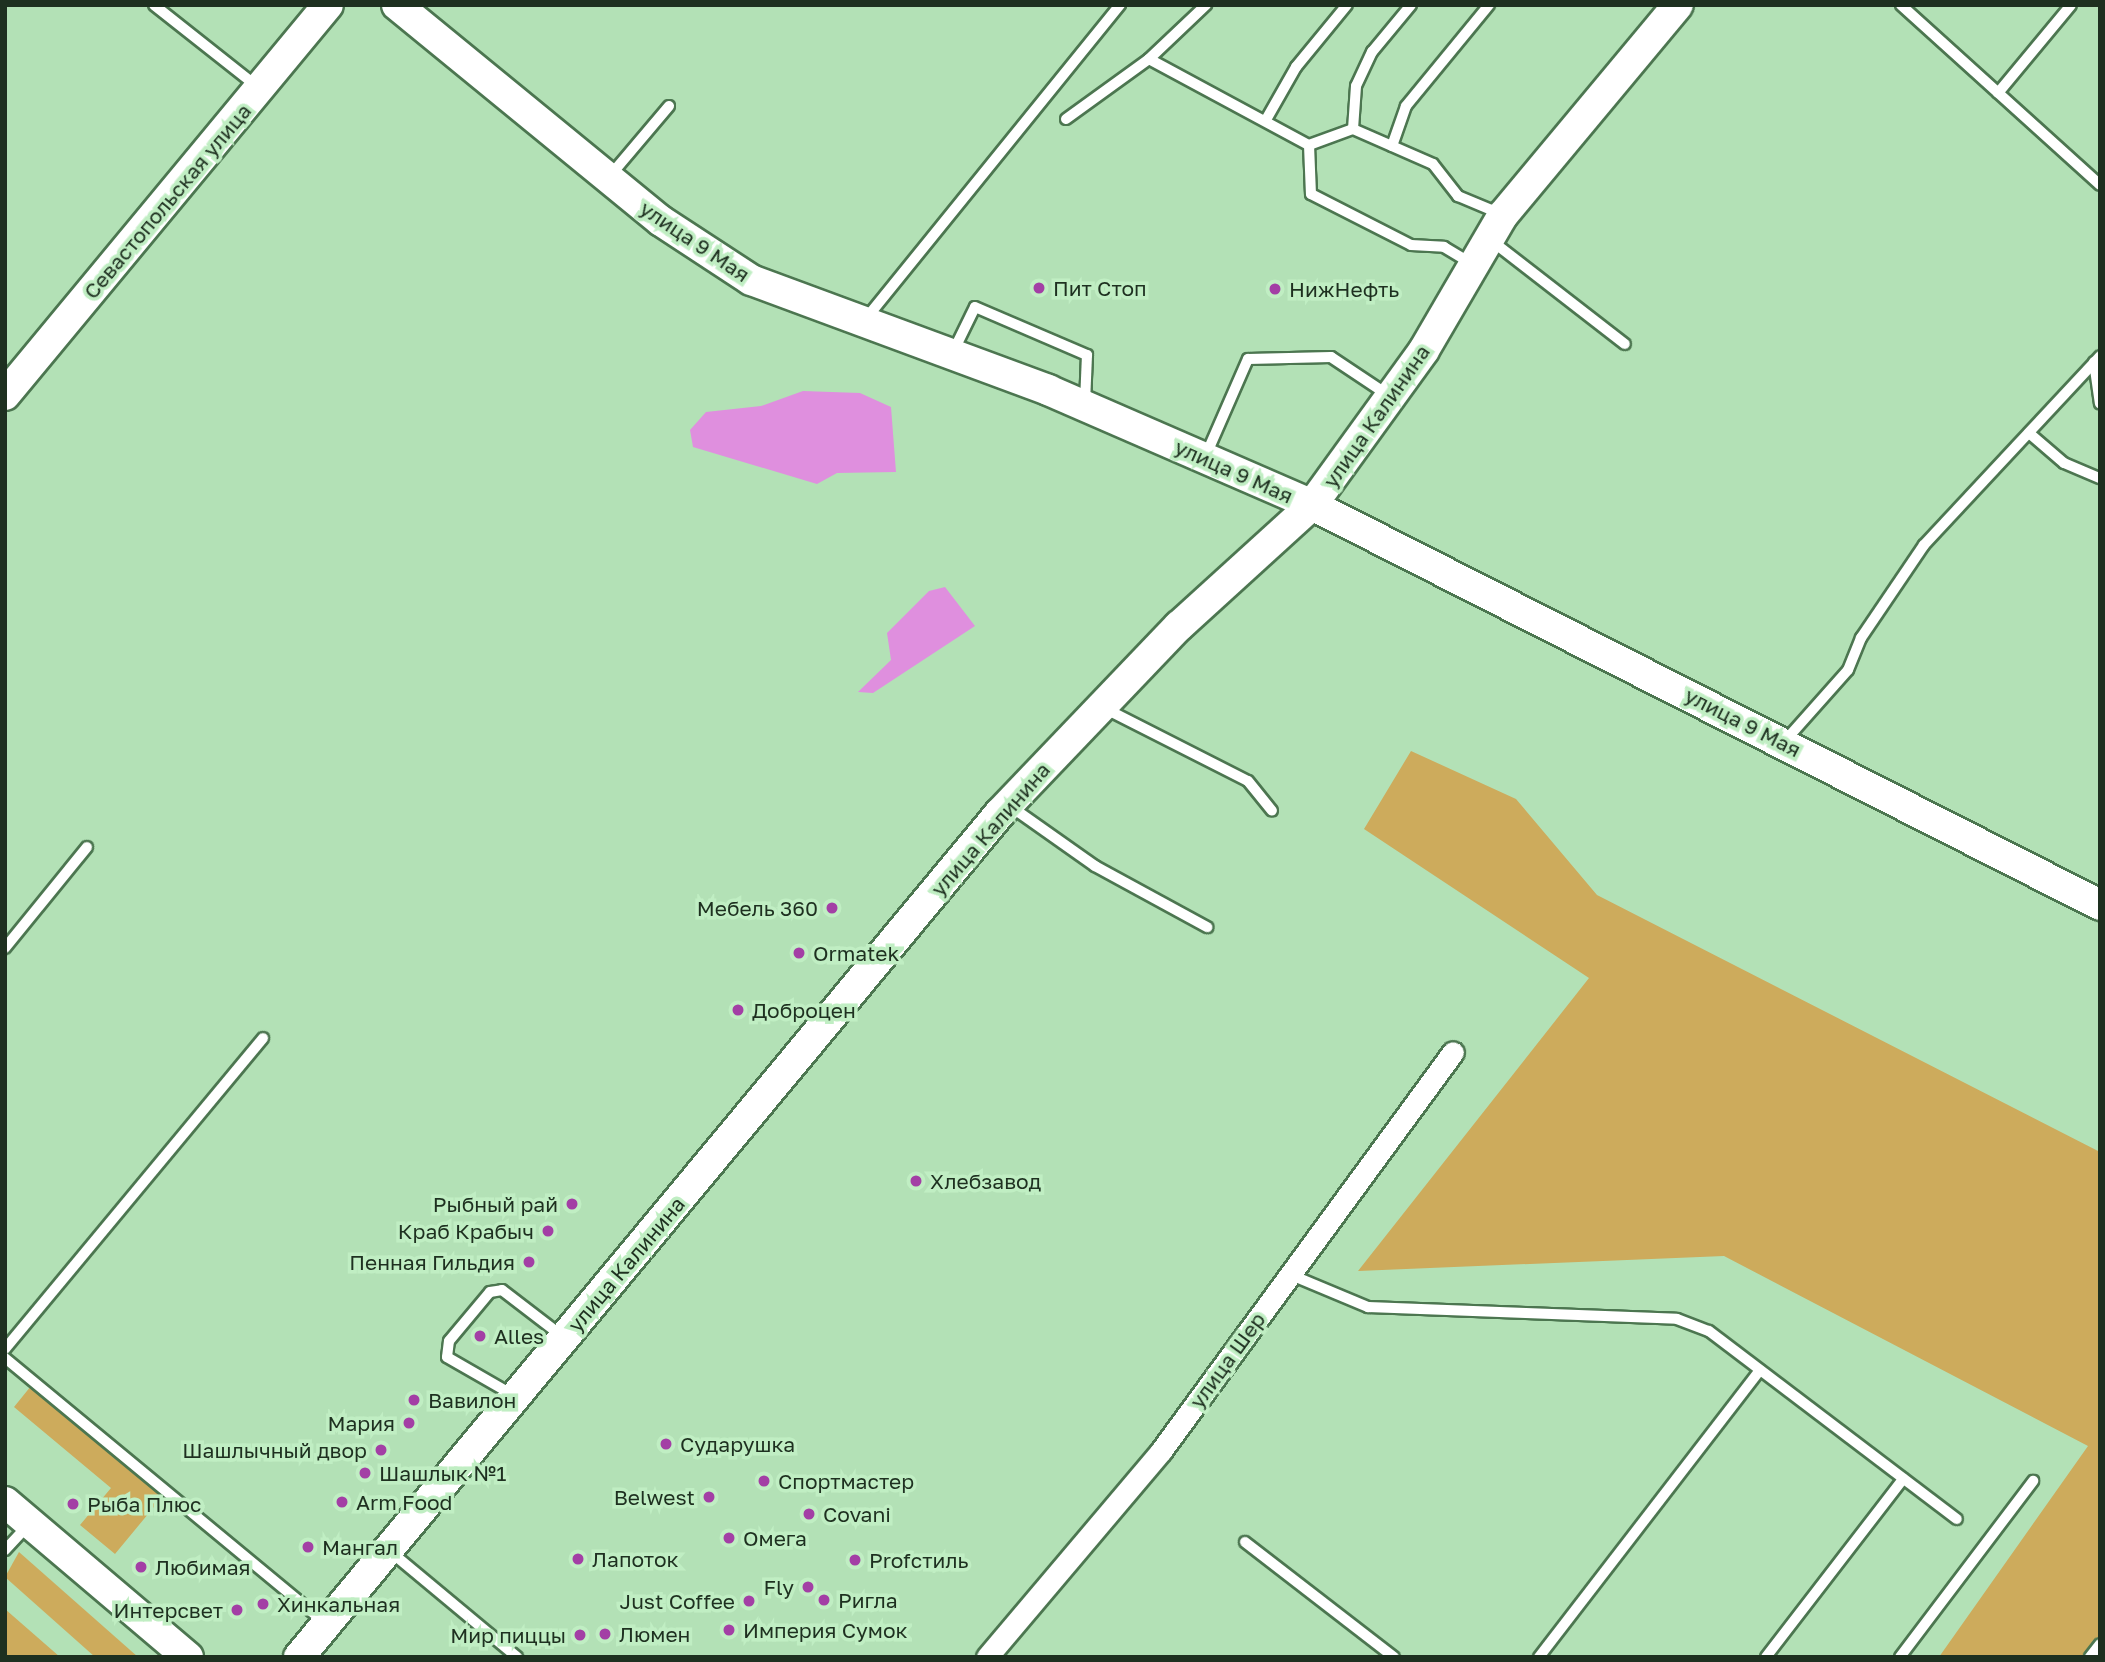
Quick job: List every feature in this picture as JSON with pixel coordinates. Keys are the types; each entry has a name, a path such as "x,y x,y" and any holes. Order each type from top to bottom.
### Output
{"street":[{"name":"Севастопольская улица","path":"5,395 328,5"},
{"name":"улица 9 Мая","path":"397,5 608,179 715,260 860,326 1084,405 1312,505 1784,742 2100,905"},
{"name":"улица Калинина","path":"299,1657 1008,805 1102,707 1312,505 1391,397 1497,227 1678,5"},
{"name":"улица Шер","path":"988,1657 1161,1451 1454,1052"},
{"path":"5,1502 188,1657"}],"lane":[{"path":"154,5 260,88"},
{"path":"860,326 1120,5"},
{"path":"1066,119 1149,59 1206,5"},
{"path":"1267,118 1296,67 1348,5"},
{"path":"1353,129 1356,86 1372,52 1411,5"},
{"path":"1392,146 1406,106 1489,5"},
{"path":"1901,5 2100,185"},
{"path":"1998,93 2071,5"},
{"path":"1149,59 1267,118 1309,145"},
{"path":"608,179 668,106"},
{"path":"1309,145 1353,129 1433,164 1458,196 1497,227 1625,344"},
{"path":"1309,145 1311,194 1411,245 1444,247 1474,265"},
{"path":"951,356 975,307 1087,355 1084,405"},
{"path":"1205,457 1248,359 1331,357 1391,397"},
{"path":"2097,359 2100,404"},
{"path":"1784,742 1848,670 1861,638 1924,545 2097,359"},
{"path":"2029,433 2064,463 2100,478"},
{"path":"1102,707 1248,781 1272,811"},
{"path":"1008,805 1095,866 1207,927"},
{"path":"5,948 87,847"},
{"path":"5,1349 262,1038"},
{"path":"1289,1275 1368,1307 1677,1319 1709,1331 1957,1519"},
{"path":"515,1397 447,1357 449,1341 495,1289 564,1338"},
{"path":"5,1358 326,1624"},
{"path":"1539,1657 1760,1370"},
{"path":"1766,1657 1903,1479"},
{"path":"1900,1657 2033,1481"},
{"path":"5,1550 30,1523"},
{"path":"1245,1542 1394,1657"},
{"path":"388,1550 517,1657"},
{"path":"2090,1657 2100,1644"}],"shaded area":[{"path":"803,391 860,393 891,407 896,472 837,473 817,484 693,447 690,430 706,412 761,406"},
{"path":"945,587 975,626 873,693 858,692 891,660 887,633 929,591"},
{"path":"1411,751 1516,799 1597,895 2100,1152 2100,1657 1939,1657 2088,1446 1724,1256 1358,1271 1589,978 1364,829"},
{"path":"31,1386 163,1496 115,1554 80,1525 111,1488 14,1407"},
{"path":"19,1552 138,1657 95,1657 5,1577"},
{"path":"5,1609 60,1657 5,1657"}],"place":[{"name":"Пит Стоп","path":"1039,288"},
{"name":"НижНефть","path":"1275,289"},
{"name":"Мебель 360","path":"832,908"},
{"name":"Ormatek","path":"799,953"},
{"name":"Доброцен","path":"738,1010"},
{"name":"Хлебзавод","path":"916,1181"},
{"name":"Рыбный рай","path":"572,1204"},
{"name":"Краб Крабыч","path":"548,1231"},
{"name":"Пенная Гильдия","path":"529,1262"},
{"name":"Alles","path":"480,1336"},
{"name":"Вавилон","path":"414,1400"},
{"name":"Мария","path":"409,1423"},
{"name":"Сударушка","path":"666,1444"},
{"name":"Шашлычный двор","path":"381,1450"},
{"name":"Шашлык №1","path":"365,1473"},
{"name":"Спортмастер","path":"764,1481"},
{"name":"Belwest","path":"709,1497"},
{"name":"Arm Food","path":"342,1502"},
{"name":"Рыба Плюс","path":"73,1504"},
{"name":"Covani","path":"809,1514"},
{"name":"Омега","path":"729,1538"},
{"name":"Мангал","path":"308,1547"},
{"name":"Лапоток","path":"578,1559"},
{"name":"Profстиль","path":"855,1560"},
{"name":"Любимая","path":"141,1567"},
{"name":"Fly","path":"808,1587"},
{"name":"Ригла","path":"824,1600"},
{"name":"Just Coffee","path":"749,1601"},
{"name":"Хинкальная","path":"263,1604"},
{"name":"Интерсвет","path":"237,1610"},
{"name":"Империя Сумок","path":"729,1630"},
{"name":"Люмен","path":"605,1634"},
{"name":"Мир пиццы","path":"580,1635"}]}
